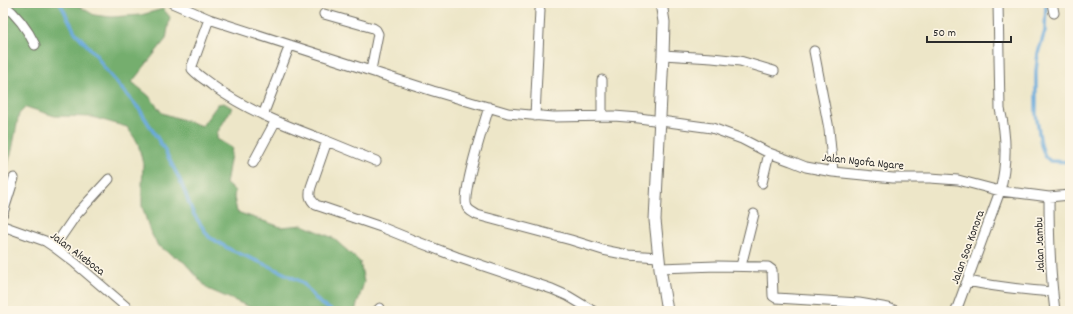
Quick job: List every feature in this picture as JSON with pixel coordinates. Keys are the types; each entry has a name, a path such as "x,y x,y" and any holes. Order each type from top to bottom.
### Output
{"street":[{"name":"Jalan Ngofa Ngare","path":"172,3 209,19 372,70 433,91 508,113 553,117 602,116 639,118 712,128 742,139 769,153 806,167 833,172 893,178 958,180 1000,191 1049,197 1070,195"},
{"path":"661,3 664,22 655,220 659,263 667,311"},
{"name":"Jalan Soa Konora","path":"956,311 1000,191 1004,176 1006,139 1000,109 998,3"},
{"path":"1052,3 1054,13"},
{"path":"3,4 18,18 35,44"},
{"path":"535,116 540,10"},
{"path":"324,14 376,30 378,34 372,70"},
{"path":"209,19 192,69 197,74 244,106 276,122 376,161"},
{"path":"263,115 290,45"},
{"path":"814,51 829,129 833,172"},
{"path":"663,55 712,58 740,62 774,71"},
{"path":"602,80 602,116"},
{"path":"489,108 476,149 466,198 467,206 471,211 477,214 603,250 659,263 768,267 772,270 773,296 776,298 859,303 888,308 896,311"},
{"path":"253,163 276,122"},
{"path":"327,141 311,187 310,199 316,205 381,226 457,257 552,289 568,296 593,311"},
{"path":"762,182 769,153"},
{"path":"3,213 14,178"},
{"path":"54,247 76,215 109,179"},
{"name":"Jalan Jambu","path":"1049,197 1049,228 1055,311"},
{"path":"741,266 754,214"},
{"name":"Jalan Akeboca","path":"3,226 45,241 75,263 131,311"},
{"path":"968,281 988,286 1053,292"}],"green space":[{"path":"3,3 74,3 94,15 111,17 141,15 163,9 170,17 166,39 132,82 149,96 162,113 202,126 218,104 224,103 232,108 217,133 217,139 232,148 226,184 235,191 234,197 237,212 281,227 303,225 333,238 360,262 364,282 355,311 259,311 208,289 184,262 158,246 150,231 142,206 143,164 138,143 127,127 92,117 55,116 26,107 19,114 7,167 3,168"}],"waterway":[{"path":"60,3 75,32 96,55 105,69 140,110 164,149 180,180 193,213 209,237 231,250 302,282 322,305 333,311"},
{"path":"1046,3 1045,31 1038,53 1036,71 1036,114 1041,145 1045,156 1050,161 1070,162"}]}
